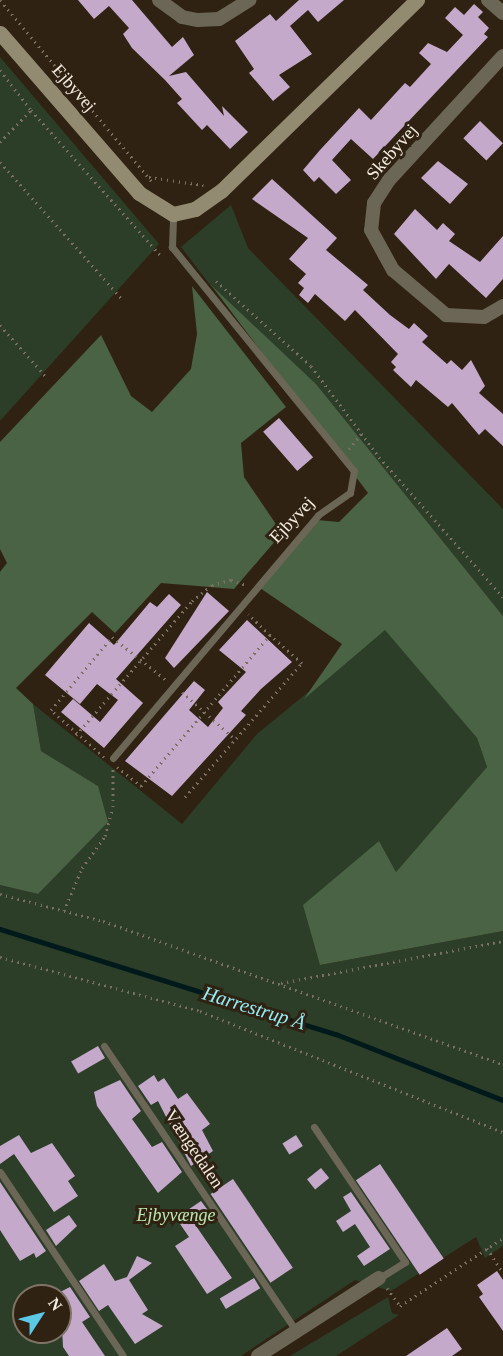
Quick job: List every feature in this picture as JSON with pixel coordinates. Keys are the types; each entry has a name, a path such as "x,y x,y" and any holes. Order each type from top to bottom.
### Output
{"street":[{"path":"159,0 182,17 198,20 219,19 250,0"},
{"path":"173,214 195,209 221,191 417,0"},
{"path":"488,0 503,13"},
{"name":"Ejbyvej","path":"0,33 140,194 173,214"},
{"name":"Skebyvej","path":"503,56 389,180 374,203 371,230 393,270 446,315 484,317 503,306"},
{"path":"258,1356 380,1278"}],"lane":[{"name":"Ejbyvej","path":"113,761 318,515 350,493 354,471 172,247 173,214"},
{"name":"Vængedalen","path":"104,1046 296,1331"},
{"path":"314,1127 405,1262 380,1278"},
{"path":"0,1172 123,1356"}],"path":[{"path":"0,0 155,187"},
{"path":"0,70 30,110 160,255"},
{"path":"0,142 30,110"},
{"path":"0,162 121,298"},
{"path":"149,177 191,181 221,191"},
{"path":"207,274 311,366 363,432 503,597"},
{"path":"0,325 47,378"},
{"path":"342,458 363,432"},
{"path":"76,735 212,585 231,580 256,588"},
{"path":"185,797 302,663 241,607"},
{"path":"235,739 203,711 174,686 112,637 51,710 76,735 107,760 113,761 141,786 203,711 270,635"},
{"path":"64,911 82,867 105,836 113,807 113,761"},
{"path":"0,894 64,911 503,1064"},
{"path":"278,984 503,941"},
{"path":"0,957 200,1011 503,1132"},
{"path":"380,1278 400,1306 503,1238"},
{"path":"487,1248 503,1273"}],"green space":[{"path":"0,57 159,244 0,421"},
{"path":"231,205 248,248 503,509 503,616 316,384 211,286 181,247"},
{"path":"211,285 316,384 503,616 503,931 320,965 303,905 379,841 396,872 487,767 477,738 385,630 304,699 342,644 260,588 317,520 339,522 368,493"},
{"path":"192,286 286,407 241,443 244,477 282,533 234,589 161,583 115,633 92,612 16,688 33,704 41,751 98,786 108,822 38,894 0,885 0,572 7,563 0,549 0,442 101,335 131,396 152,412 191,369 197,334"},
{"name":"Ejbyvænge","path":"385,629 477,738 487,767 396,872 379,841 320,965 503,931 503,1246 485,1258 476,1237 391,1291 355,1280 241,1356 0,1356 0,885 38,894 98,786 41,751 33,704 182,824 257,734"},
{"path":"388,1297 392,1313 399,1315 336,1356 290,1356"}],"building":[{"path":"78,0 132,0 172,47 183,37 194,55 169,76 186,72 224,116 222,106 248,132 230,149 207,125 202,130 177,103 182,99 132,48 123,34 129,28 109,6 94,19"},
{"path":"299,0 344,0 318,22 308,10 290,26 312,54 279,75 290,87 273,101 249,73 254,69 235,41 270,14 276,21"},
{"path":"474,4 483,12 478,17 489,28 484,34 488,37 373,159 351,139 332,160 351,180 336,194 319,177 314,182 303,170 320,150 359,108 371,120 405,83 410,87 431,64 419,53 428,43 447,52 463,35 445,18 455,7 464,15"},
{"path":"480,121 503,143 486,160 463,138"},
{"path":"438,161 468,184 450,204 421,178"},
{"path":"272,179 337,238 326,250 368,285 363,290 390,315 409,329 414,323 428,336 422,342 447,364 451,360 462,370 471,360 485,386 479,393 503,414 503,446 485,429 479,435 452,403 448,407 416,380 411,387 393,370 396,367 391,362 398,354 355,310 345,321 315,294 308,303 299,295 304,288 298,283 306,274 289,259 308,238 252,199"},
{"path":"415,209 437,230 443,223 455,234 449,241 480,262 503,236 503,279 486,298 449,264 436,279 394,234"},
{"path":"279,418 313,457 297,471 263,432"},
{"path":"207,592 229,611 174,668 165,658"},
{"path":"169,594 181,605 116,679 143,703 104,748 61,712 73,699 100,722 118,700 97,684 80,704 45,675 89,623 114,645 150,602 157,607"},
{"path":"247,620 292,662 261,689 241,711 246,715 172,796 125,761 194,681 205,690 189,710 208,727 223,708 218,702 246,672 219,650"},
{"path":"98,1046 105,1058 78,1074 71,1062"},
{"path":"154,1075 158,1082 164,1078 178,1099 187,1093 210,1124 202,1130 213,1151 191,1166 158,1101 151,1105 138,1086"},
{"path":"120,1080 141,1111 132,1119 152,1147 162,1142 182,1172 158,1193 97,1106 94,1092"},
{"path":"19,1135 31,1153 52,1143 75,1176 68,1181 78,1196 54,1212 14,1154 0,1164 0,1146"},
{"path":"296,1135 303,1146 289,1155 282,1143"},
{"path":"380,1164 444,1259 420,1275 356,1180"},
{"path":"321,1168 329,1178 315,1189 307,1179"},
{"path":"233,1179 293,1268 270,1283 211,1194"},
{"path":"0,1182 46,1251 36,1258 34,1253 20,1261 0,1230"},
{"path":"351,1192 390,1249 364,1266 357,1256 370,1247 355,1224 343,1232 336,1221 351,1211 343,1197"},
{"path":"201,1201 210,1213 194,1223 232,1278 207,1294 175,1246 189,1237 176,1218"},
{"path":"69,1215 77,1226 56,1246 46,1230"},
{"path":"137,1256 152,1263 129,1280 148,1310 142,1314 163,1326 135,1344 108,1305 99,1311 79,1281 104,1264 115,1281 127,1277"},
{"path":"497,1271 503,1280 503,1331 479,1297 483,1294 477,1285"},
{"path":"254,1278 260,1288 226,1309 220,1299"},
{"path":"72,1290 90,1317 82,1322 105,1356 69,1356 63,1344 72,1344"},
{"path":"447,1328 462,1349 452,1356 406,1356"}],"waterway":[{"name":"Harrestrup Å","path":"0,929 336,1034 503,1100"}]}
